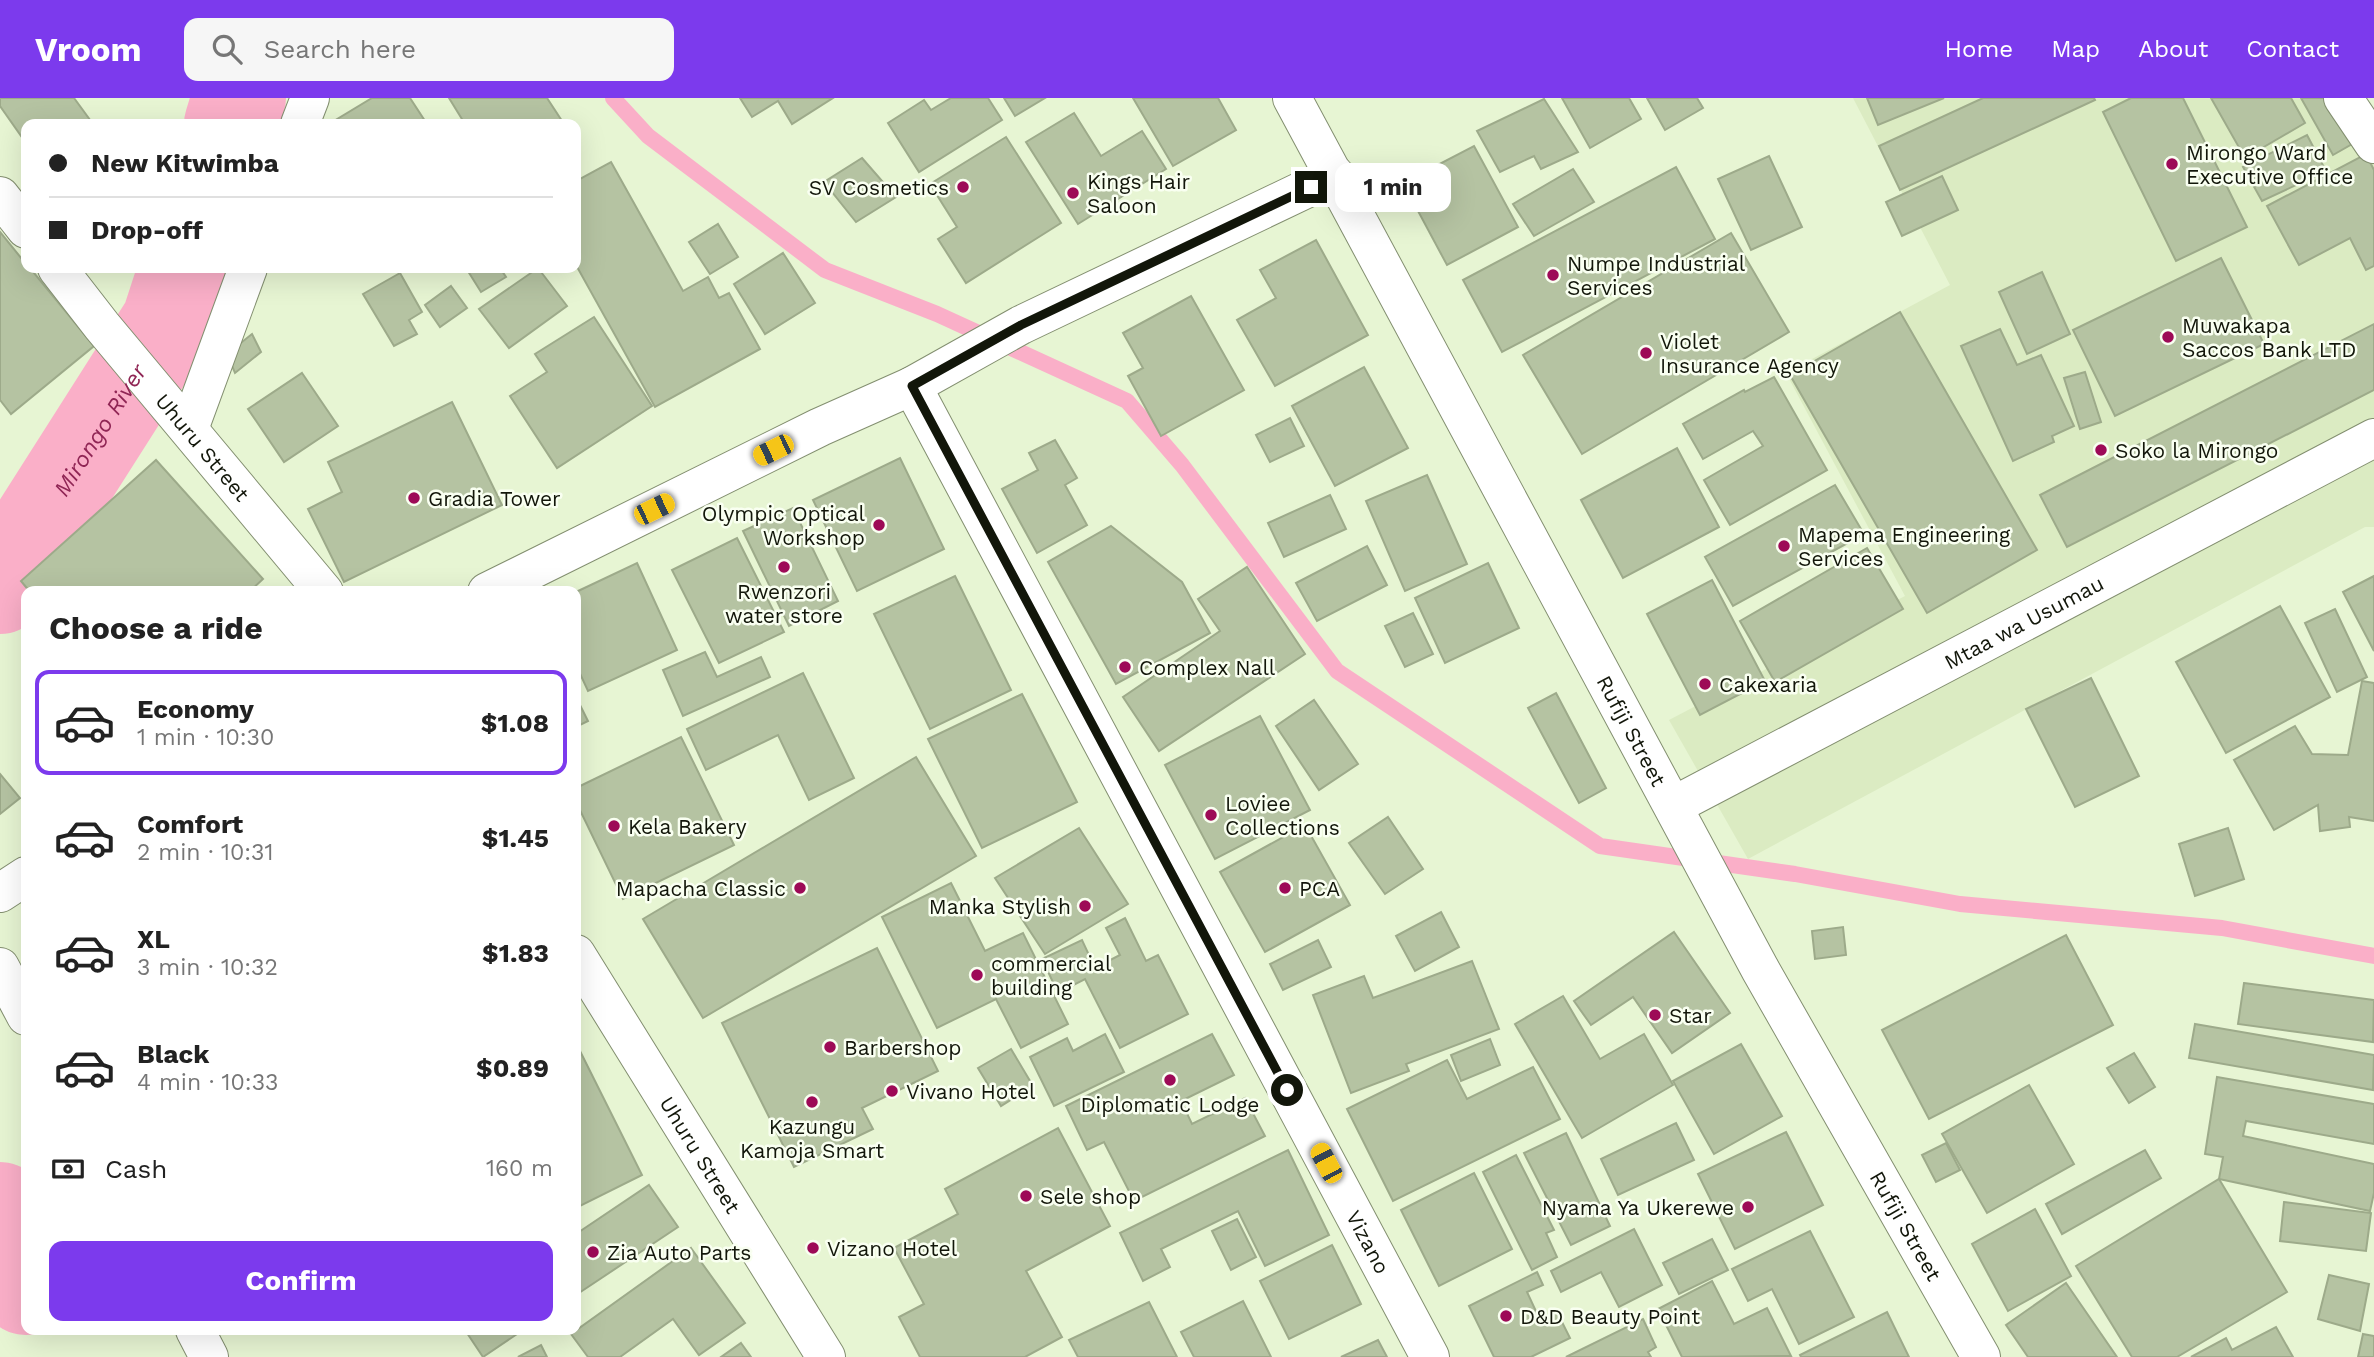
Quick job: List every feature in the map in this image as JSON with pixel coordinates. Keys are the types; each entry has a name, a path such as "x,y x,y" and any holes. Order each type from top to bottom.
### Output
{"street":[{"path":"302,119 310,98"},
{"name":"Rufiji Street","path":"1293,98 1760,969 1981,1357"},
{"path":"2343,98 2374,144"},
{"path":"499,586 820,427 926,378 1021,325 1335,175"},
{"path":"0,196 21,223"},
{"name":"Uhuru Street","path":"61,273 319,586"},
{"path":"189,429 246,273"},
{"name":"Vizano","path":"926,378 1430,1357"},
{"name":"Mtaa wa Usumau","path":"1678,816 2374,438"},
{"path":"0,893 21,879"},
{"name":"Uhuru Street","path":"581,962 826,1357"},
{"path":"0,967 21,1007"},
{"path":"197,1335 209,1357"}],"shaded area":[{"name":"Soko la Mirongo","path":"1853,98 2361,98 2374,122 2374,527 2365,527 1748,859 1669,720 1905,596 1786,373 1950,285"}],"building":[{"path":"0,98 74,98 89,119 21,119 21,136 0,106"},
{"path":"372,98 410,98 424,119 337,119"},
{"path":"449,98 547,98 561,119 462,119"},
{"path":"740,98 833,98 792,124 778,101 752,117"},
{"path":"951,98 988,98 1002,120 919,172 888,123 924,100 931,110"},
{"path":"1004,98 1045,98 1015,116"},
{"path":"1133,98 1218,98 1236,130 1173,166"},
{"path":"1562,98 1629,98 1641,119 1590,148"},
{"path":"1647,98 1697,98 1703,108 1665,130"},
{"path":"1867,98 1944,98 1878,125"},
{"path":"1983,98 2095,100 1900,190 1879,146"},
{"path":"2131,98 2183,98 2247,227 2176,261 2103,112"},
{"path":"2211,98 2291,98 2305,123 2245,158"},
{"path":"2301,98 2336,98 2359,140 2333,155"},
{"path":"1544,99 1578,152 1541,169 1534,156 1500,172 1477,131"},
{"path":"1074,113 1101,156 1142,131 1166,169 1078,224 1026,142"},
{"path":"2307,135 2326,171 2262,201 2243,167"},
{"path":"1006,137 1061,223 966,283 938,239 957,227 930,184"},
{"path":"1474,146 1518,227 1447,265 1403,183"},
{"path":"2366,154 2374,170 2374,266 2366,270 2350,238 2299,265 2267,206"},
{"path":"1769,156 1802,227 1751,250 1718,179"},
{"path":"862,158 896,197 856,222 824,182"},
{"path":"611,162 683,291 708,277 719,298 729,293 760,349 655,407 580,273 581,178"},
{"path":"1676,167 1715,239 1502,352 1463,280"},
{"path":"1573,169 1594,202 1534,236 1513,204"},
{"path":"1942,176 1958,210 1902,236 1886,202"},
{"path":"718,224 738,257 710,274 689,242"},
{"path":"0,232 21,258 21,273 34,273 94,346 11,414 0,400"},
{"path":"1731,233 1789,332 1582,454 1523,355"},
{"path":"1316,240 1368,335 1275,386 1237,320 1276,298 1260,270"},
{"path":"783,253 815,303 765,334 734,284"},
{"name":"Muwakapa Saccos Bank LTD","path":"2221,258 2264,344 2115,416 2073,330"},
{"path":"2042,272 2070,334 2027,354 1999,292"},
{"path":"400,273 422,312 409,320 417,334 394,346 363,294"},
{"path":"469,273 503,273 506,277 481,292"},
{"path":"531,273 542,273 567,306 509,348 479,309"},
{"path":"451,286 467,308 440,327 425,305"},
{"path":"1191,296 1244,390 1161,436 1128,376 1143,368 1123,333"},
{"path":"1900,312 2037,550 1927,613 1790,375"},
{"path":"594,317 652,406 557,468 510,396 547,372 535,354"},
{"path":"2374,324 2374,390 2067,547 2040,495"},
{"path":"2000,329 2017,365 2041,355 2074,426 2052,436 2054,442 2013,461 1961,346"},
{"path":"252,334 261,352 235,373 227,354"},
{"path":"1364,367 1408,448 1335,486 1292,406"},
{"path":"2085,372 2101,422 2080,429 2064,378"},
{"path":"302,373 338,426 284,462 248,409"},
{"path":"1774,377 1827,470 1730,525 1704,480 1763,446 1753,431 1703,459 1683,424 1744,390 1745,392"},
{"name":"Gradia Tower","path":"452,402 502,505 344,582 308,509 342,492 328,462"},
{"path":"1290,418 1304,446 1270,462 1256,435"},
{"path":"1055,440 1077,478 1065,485 1087,525 1037,553 1002,489 1038,470 1029,453"},
{"path":"1677,448 1719,527 1623,578 1581,500"},
{"name":"Olympic Optical Workshop","path":"900,458 944,549 857,591 813,500"},
{"path":"156,460 263,579 255,586 25,586 21,581"},
{"path":"1427,475 1467,564 1405,591 1366,501"},
{"name":"Mapema Engineering Services","path":"1835,485 1864,534 1733,606 1705,557"},
{"path":"1330,495 1346,529 1284,557 1268,523"},
{"path":"793,508 838,601 789,626 743,531"},
{"path":"1111,526 1182,582 1210,633 1116,684 1048,562"},
{"path":"737,538 784,632 719,663 672,570"},
{"path":"1367,546 1387,585 1317,621 1296,583"},
{"path":"1867,548 1903,609 1775,682 1740,621"},
{"path":"637,563 677,650 588,691 581,676 581,590"},
{"path":"1488,563 1519,628 1445,663 1415,598"},
{"path":"1247,567 1305,654 1159,751 1123,697 1220,631 1198,599"},
{"path":"955,576 1011,690 930,729 874,614"},
{"path":"2374,576 2374,651 2343,592"},
{"path":"1712,580 1765,681 1700,715 1647,614"},
{"path":"2280,606 2330,697 2226,753 2176,662"},
{"path":"2335,609 2367,677 2337,692 2305,623"},
{"path":"1413,613 1433,654 1405,667 1385,626"},
{"path":"705,652 717,677 761,657 770,677 683,716 663,670"},
{"path":"803,673 854,778 809,800 778,735 706,770 687,729"},
{"path":"2091,678 2139,776 2075,807 2026,709"},
{"path":"2362,681 2374,683 2374,821 2349,817 2350,827 2320,831 2318,805 2274,830 2234,760 2295,726 2312,754 2348,755"},
{"path":"1556,693 1606,788 1579,803 1528,708"},
{"path":"1022,694 1077,802 982,848 928,739"},
{"path":"1314,700 1358,764 1319,790 1276,726"},
{"path":"581,707 588,721 581,724"},
{"path":"1260,716 1310,810 1215,859 1165,765"},
{"path":"681,737 734,845 623,899 581,812 581,786"},
{"path":"916,757 976,856 703,1018 643,919"},
{"path":"0,774 20,798 0,814"},
{"path":"1388,817 1423,869 1385,894 1349,843"},
{"name":"PCA","path":"1305,825 1350,905 1265,952 1220,872"},
{"path":"1079,828 1128,904 1045,954 995,878"},
{"path":"2228,828 2244,879 2195,896 2179,844"},
{"name":"commercial building","path":"951,883 985,951 1023,933 1068,1024 1021,1048 996,999 937,1028 882,917"},
{"path":"1441,912 1459,947 1415,971 1396,936"},
{"path":"1125,918 1146,961 1158,955 1188,1014 1120,1048 1085,979 1058,993 1042,959 1082,940 1095,968 1120,955 1106,928"},
{"path":"1843,927 1846,955 1815,959 1812,931"},
{"path":"1674,932 1730,1013 1672,1053 1633,997 1591,1025 1574,1001"},
{"path":"2066,935 2113,1025 1929,1119 1882,1030"},
{"path":"1318,940 1331,967 1283,990 1270,964"},
{"name":"Barbershop","path":"877,948 938,1071 862,1108 873,1129 794,1167 722,1023"},
{"path":"1472,961 1499,1029 1406,1064 1409,1071 1351,1093 1313,995 1364,976 1373,998"},
{"path":"2244,983 2374,1000 2373,1042 2238,1024"},
{"path":"1563,996 1600,1059 1644,1034 1673,1085 1582,1138 1515,1024"},
{"path":"2195,1024 2374,1055 2373,1090 2189,1058"},
{"path":"1105,1034 1124,1072 1054,1106 1030,1057 1067,1038 1073,1051"},
{"path":"1212,1034 1234,1075 1181,1101 1192,1124 1245,1098 1265,1136 1134,1201 1104,1142 1087,1150 1066,1106"},
{"path":"1490,1039 1500,1065 1461,1081 1451,1055"},
{"path":"1741,1044 1782,1116 1714,1154 1673,1081"},
{"path":"1011,1049 1033,1086 1001,1106 978,1068"},
{"path":"581,1053 642,1175 581,1206"},
{"path":"2134,1053 2155,1087 2129,1103 2107,1068"},
{"path":"1447,1060 1467,1099 1533,1067 1560,1119 1393,1201 1347,1109"},
{"path":"2217,1077 2374,1104 2374,1144 2246,1121 2243,1136 2374,1164 2374,1193 2370,1211 2219,1179 2223,1157 2205,1154"},
{"path":"2029,1085 2074,1164 1987,1213 1942,1134"},
{"path":"1676,1123 1694,1160 1618,1195 1601,1159"},
{"path":"1058,1128 1110,1226 1026,1271 1062,1337 1025,1357 920,1357 899,1317 924,1304 894,1248 958,1214 945,1189"},
{"path":"1786,1132 1823,1205 1735,1249 1698,1174"},
{"path":"1566,1133 1610,1226 1571,1245 1524,1153"},
{"path":"1946,1143 1960,1170 1936,1182 1922,1155"},
{"path":"1288,1150 1329,1235 1265,1266 1238,1211 1161,1249 1170,1267 1143,1281 1120,1233"},
{"path":"2145,1150 2161,1178 2062,1234 2046,1204"},
{"path":"1516,1155 1554,1230 1546,1233 1557,1257 1532,1270 1483,1172"},
{"path":"1474,1173 1512,1249 1439,1286 1401,1210"},
{"path":"2219,1179 2287,1292 2177,1357 2132,1357 2076,1266"},
{"path":"649,1185 678,1227 581,1292 581,1231"},
{"path":"2284,1202 2371,1213 2366,1251 2280,1241"},
{"path":"2035,1209 2071,1276 2008,1311 1972,1244"},
{"path":"1237,1219 1256,1257 1231,1270 1212,1231"},
{"path":"1634,1229 1662,1285 1619,1307 1601,1272 1561,1292 1551,1271"},
{"path":"1810,1231 1854,1317 1799,1344 1772,1289 1748,1301 1732,1269"},
{"path":"1712,1239 1728,1270 1679,1294 1663,1263"},
{"path":"1332,1245 1361,1304 1289,1339 1260,1281"},
{"path":"691,1248 745,1323 699,1355 673,1319 620,1357 588,1357 572,1335 581,1335 581,1327"},
{"name":"D&D Beauty Point","path":"1537,1272 1543,1285 1527,1292 1540,1320 1557,1312 1570,1338 1531,1357 1494,1357 1469,1306"},
{"path":"2329,1275 2369,1284 2360,1331 2318,1319"},
{"path":"1712,1281 1734,1324 1767,1308 1791,1356 1682,1357 1658,1309"},
{"path":"2066,1283 2117,1357 2028,1357 2006,1325"},
{"path":"1243,1301 1271,1357 1194,1357 1181,1332"},
{"path":"1149,1302 1177,1357 1078,1357 1069,1340"},
{"path":"1887,1312 1909,1357 1801,1357 1800,1355"},
{"path":"1643,1319 1656,1347 1648,1352 1651,1357 1566,1357"},
{"path":"2276,1327 2293,1357 2191,1357 2226,1338 2232,1350"},
{"path":"2363,1334 2374,1336 2374,1357 2358,1357"},
{"path":"468,1335 516,1335 483,1357"},
{"path":"1378,1340 1387,1357 1341,1357"},
{"path":"741,1343 751,1357 721,1357"},
{"path":"541,1345 547,1357 518,1357"}],"waterway":[{"name":"Mirongo River","path":"233,119 239,98"},
{"path":"613,98 648,136 825,270 937,314 1127,401 1182,465 1337,671 1600,846 1795,874 1960,904 2222,928 2374,956"},
{"name":"Mirongo River","path":"0,587 168,323 184,273"},
{"name":"Mirongo River","path":"0,1209 21,1273"}],"place":[{"name":"Mirongo Ward Executive Office","path":"2172,164"},
{"name":"SV Cosmetics","path":"963,187"},
{"name":"Kings Hair Saloon","path":"1073,193"},
{"name":"Numpe Industrial Services","path":"1553,275"},
{"name":"Muwakapa Saccos Bank LTD","path":"2168,337"},
{"name":"Violet Insurance Agency","path":"1646,353"},
{"name":"Soko la Mirongo","path":"2101,450"},
{"name":"Gradia Tower","path":"414,498"},
{"name":"Olympic Optical Workshop","path":"879,525"},
{"name":"Mapema Engineering Services","path":"1784,546"},
{"name":"Rwenzori water store","path":"784,567"},
{"name":"Complex Nall","path":"1125,667"},
{"name":"Cakexaria","path":"1705,684"},
{"name":"Loviee Collections","path":"1211,815"},
{"name":"Kela Bakery","path":"614,826"},
{"name":"Mapacha Classic","path":"800,888"},
{"name":"PCA","path":"1285,888"},
{"name":"Manka Stylish","path":"1085,906"},
{"name":"commercial building","path":"977,975"},
{"name":"Star","path":"1655,1015"},
{"name":"Barbershop","path":"830,1047"},
{"name":"Diplomatic Lodge","path":"1170,1080"},
{"name":"Vivano Hotel","path":"892,1091"},
{"name":"Kazungu Kamoja Smart","path":"812,1102"},
{"name":"Sele shop","path":"1026,1196"},
{"name":"Nyama Ya Ukerewe","path":"1748,1207"},
{"name":"Vizano Hotel","path":"813,1248"},
{"name":"Zia Auto Parts","path":"593,1252"},
{"name":"D&D Beauty Point","path":"1506,1316"}],"route":[{"path":"1287,1090 912,386 1021,325 1311,187"}]}
